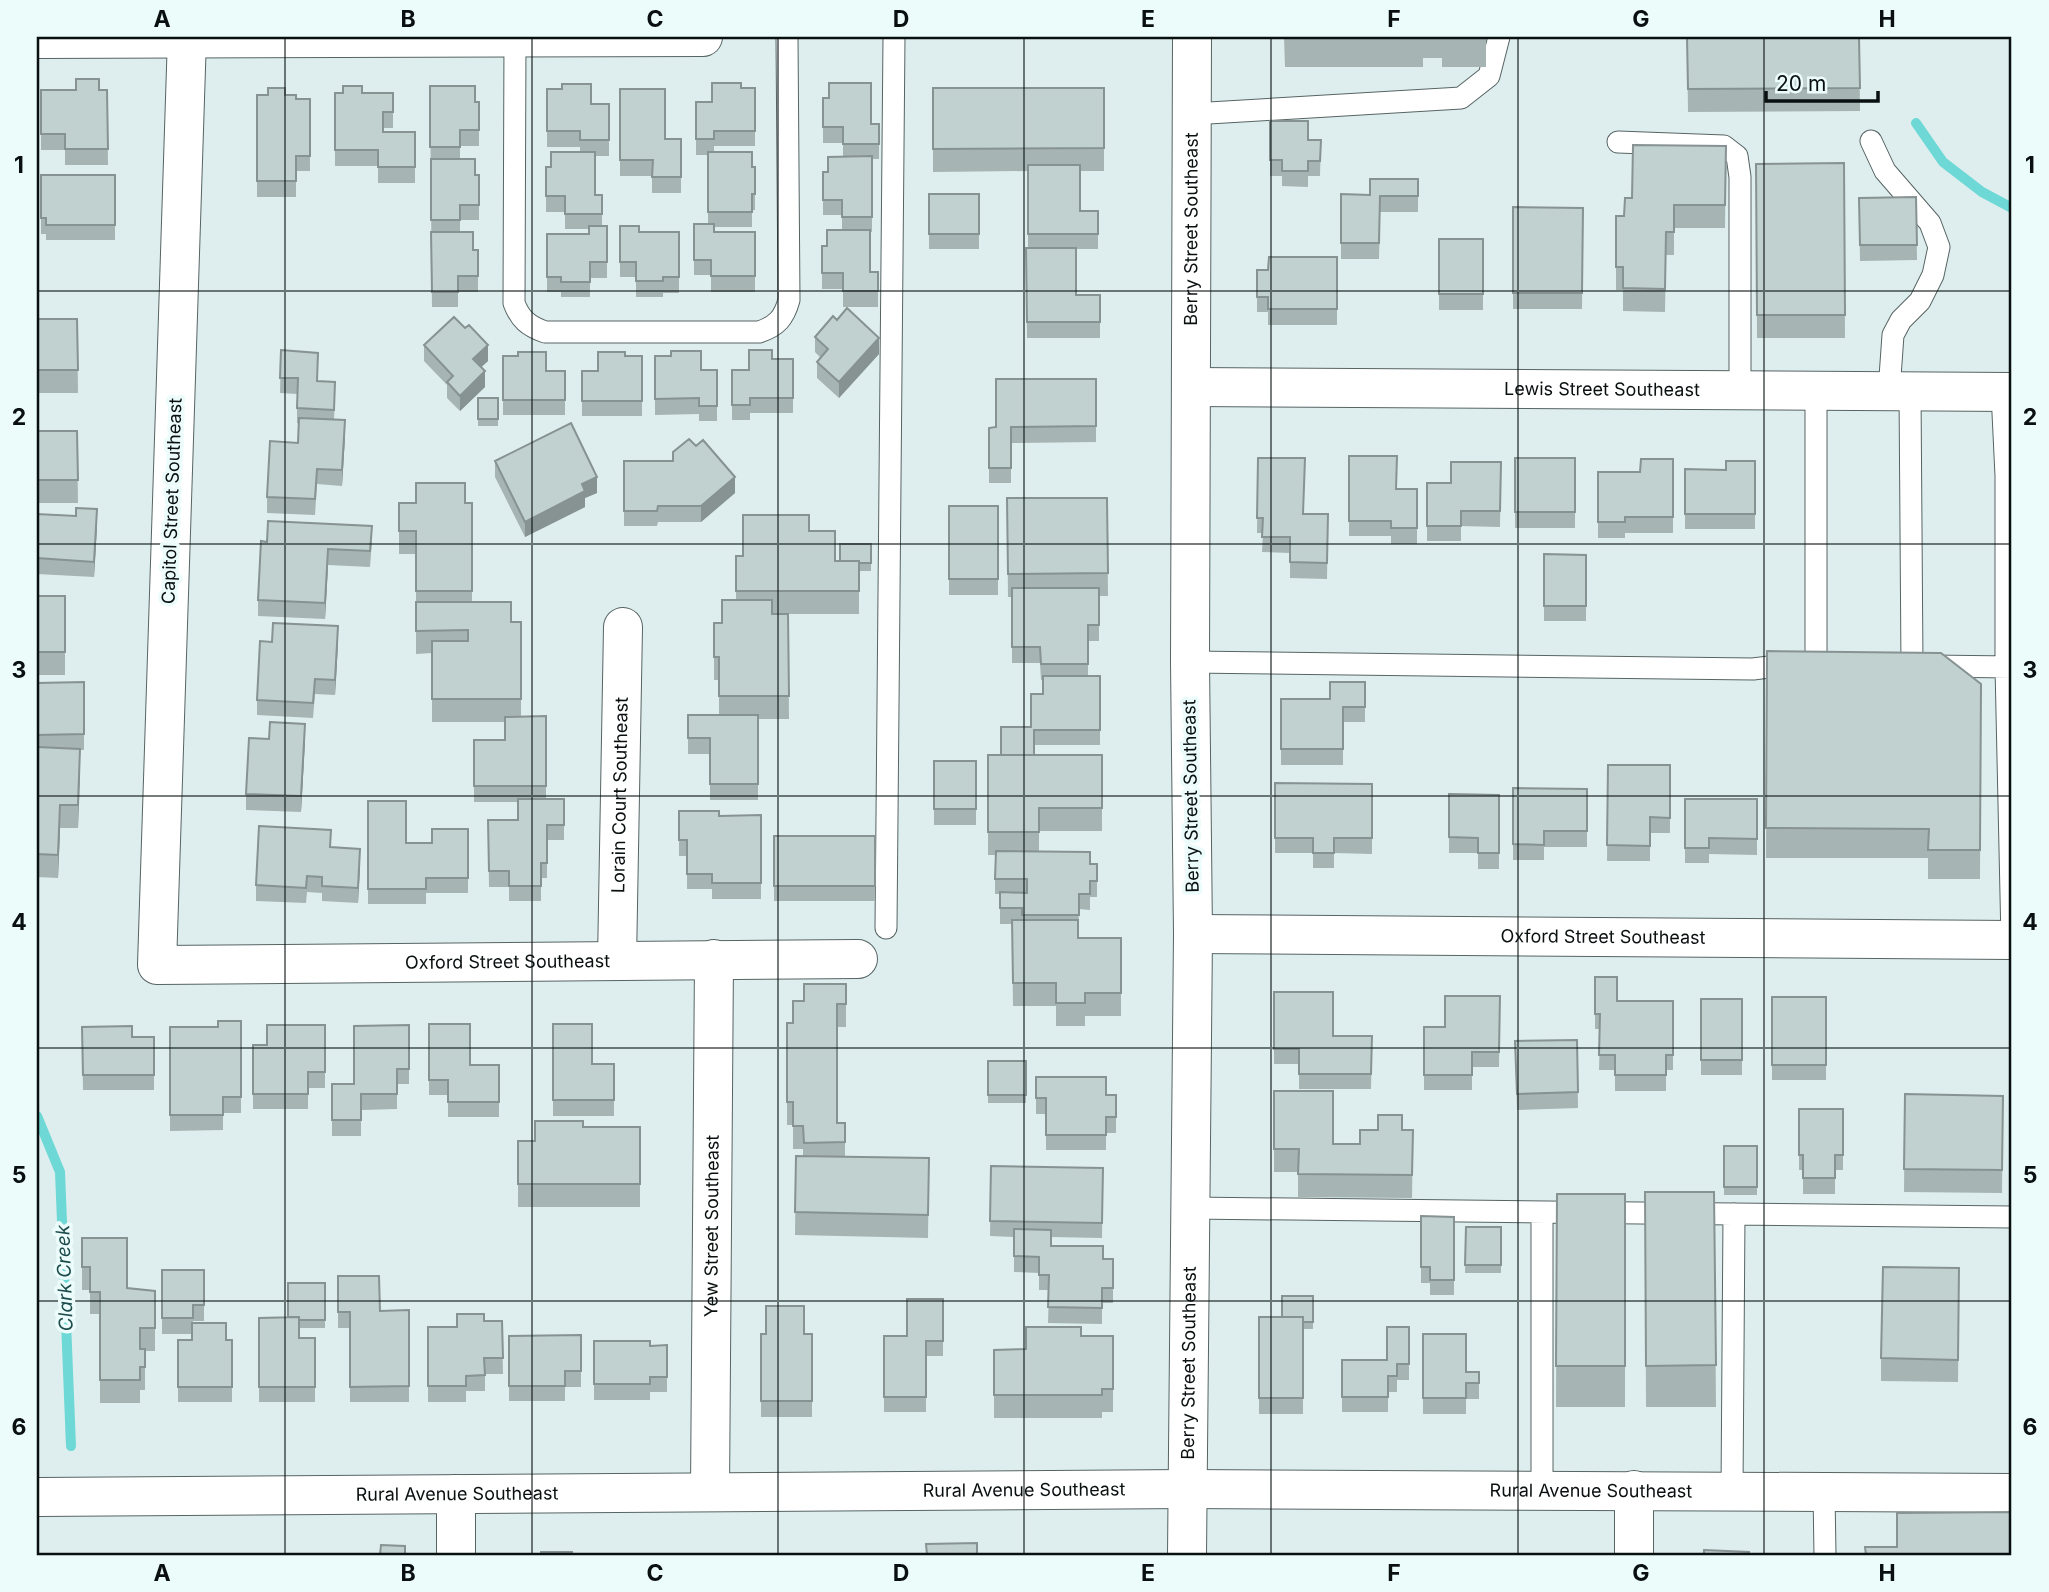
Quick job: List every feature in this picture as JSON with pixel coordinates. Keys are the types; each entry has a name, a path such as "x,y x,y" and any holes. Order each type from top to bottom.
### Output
{"street":[{"path":"37,39 703,37"},
{"name":"Berry Street Southeast","path":"1187,1555 1193,934 1190,662 1192,37"},
{"name":"Capitol Street Southeast","path":"157,965 187,38"},
{"name":"Lewis Street Southeast","path":"1192,387 2007,392"},
{"name":"Lorain Court Southeast","path":"617,961 623,627"},
{"name":"Oxford Street Southeast","path":"1193,934 2012,940"},
{"name":"Yew Street Southeast","path":"710,1492 715,959"},
{"name":"Oxford Street Southeast","path":"157,965 858,959"},
{"name":"Rural Avenue Southeast","path":"37,1496 1187,1489 2012,1493"},
{"path":"1634,1490 1634,1555"},
{"path":"456,1494 456,1555"}],"lane":[{"path":"514,38 514,303 519,316 529,326 545,332 759,332 774,327 785,315 789,300 787,37"},
{"path":"886,928 894,37"},
{"path":"1192,114 1461,98 1489,76 1499,37"},
{"path":"1871,141 1885,171 1930,223 1939,247 1933,275 1920,301 1900,320 1893,335 1900,391 1912,666"},
{"path":"1618,142 1724,146 1737,156 1740,177 1740,390"},
{"path":"1190,662 1753,668 1785,664 1823,664 1816,391"},
{"path":"2007,392 2012,940"},
{"path":"1885,666 2009,667"},
{"path":"1191,1208 2012,1217"},
{"path":"1542,1212 1542,1490"},
{"path":"1732,1491 1734,1214"},
{"path":"1824,1492 1825,1555"}],"building":[{"path":"1687,37 1859,37 1860,88 1688,89"},
{"path":"76,79 99,79 99,90 107,90 108,149 65,149 65,134 41,134 41,90 76,90"},
{"path":"712,83 741,83 741,88 755,88 755,131 714,131 714,139 696,139 696,102 712,102"},
{"path":"829,83 871,83 871,124 879,124 879,144 843,144 843,127 823,127 823,98 829,98"},
{"path":"562,84 591,84 591,104 609,104 609,140 580,140 580,131 547,131 547,89 562,89"},
{"path":"343,86 362,86 362,93 393,93 393,112 383,112 383,132 415,132 415,167 378,167 378,150 335,150 335,93 343,93"},
{"path":"430,86 475,86 475,102 479,102 479,130 460,130 460,147 430,147"},
{"path":"268,88 285,88 285,95 296,95 296,99 310,99 310,156 296,156 296,181 257,181 257,95 268,95"},
{"path":"933,88 1104,88 1104,148 933,149"},
{"path":"620,89 665,89 665,139 681,139 681,177 652,177 653,160 620,160"},
{"path":"1270,121 1308,121 1308,140 1321,140 1320,161 1308,161 1308,171 1282,171 1282,160 1270,160"},
{"path":"1633,145 1726,146 1725,205 1674,205 1674,232 1666,232 1665,289 1623,288 1623,267 1616,267 1616,216 1624,216 1625,198 1632,198"},
{"path":"551,152 595,152 595,195 602,195 602,214 565,214 565,196 546,196 546,167 551,167"},
{"path":"708,152 752,152 755,194 752,194 752,212 708,212"},
{"path":"872,156 872,217 842,217 842,200 823,200 823,172 828,172 828,157"},
{"path":"431,159 475,159 475,175 479,175 479,205 460,205 460,220 431,220"},
{"path":"1844,163 1845,315 1757,315 1756,164"},
{"path":"1028,165 1080,165 1080,211 1098,211 1098,234 1028,234"},
{"path":"41,175 115,175 115,225 46,225 46,218 41,218"},
{"path":"1370,179 1418,179 1418,196 1380,196 1379,243 1341,243 1341,194 1370,195"},
{"path":"929,194 979,194 979,234 929,234"},
{"path":"1916,197 1917,245 1860,245 1859,198"},
{"path":"1513,207 1583,208 1582,293 1513,293"},
{"path":"694,224 714,224 714,232 755,232 755,276 711,276 711,260 694,260"},
{"path":"589,226 607,226 607,262 590,262 590,282 561,282 561,277 547,277 547,234 589,234"},
{"path":"620,226 639,226 639,232 679,232 679,277 663,277 663,281 636,281 636,262 620,262"},
{"path":"827,230 870,230 870,272 878,272 878,291 843,291 843,273 822,273 822,246 827,246"},
{"path":"431,232 473,232 473,250 478,250 478,276 458,276 458,292 432,292"},
{"path":"1439,239 1483,239 1483,294 1439,294"},
{"path":"1026,248 1076,248 1076,295 1100,295 1100,322 1027,322"},
{"path":"1269,257 1337,257 1337,309 1268,309 1268,297 1257,297 1257,270 1268,270"},
{"path":"847,308 879,338 839,382 817,362 828,349 815,337 833,316 837,320"},
{"path":"454,317 465,328 469,325 488,345 473,359 485,371 460,396 447,382 453,376 424,345"},
{"path":"37,319 77,319 78,370 37,370"},
{"path":"281,350 318,353 317,381 335,382 334,410 297,408 298,378 280,378"},
{"path":"749,350 772,350 772,359 793,359 793,398 750,398 750,405 732,405 732,370 749,370"},
{"path":"671,351 701,351 701,370 717,370 717,406 699,406 699,398 655,399 655,356 671,356"},
{"path":"518,352 546,352 546,371 565,371 565,400 503,400 503,356 518,356"},
{"path":"598,352 625,352 625,356 642,356 642,401 582,401 582,371 598,371"},
{"path":"996,379 1096,379 1096,426 1011,427 1011,468 989,468 989,428 996,427"},
{"path":"478,398 498,398 498,419 478,419"},
{"path":"299,418 345,420 342,470 317,469 315,499 267,497 270,441 298,443"},
{"path":"571,423 597,477 582,484 585,491 525,522 495,461"},
{"path":"37,431 77,431 78,480 37,480"},
{"path":"689,439 696,446 703,440 735,477 701,506 658,506 657,511 624,511 624,461 673,461 673,452"},
{"path":"1349,456 1397,456 1396,489 1417,489 1417,528 1391,528 1391,521 1349,521"},
{"path":"1258,458 1305,458 1303,514 1328,514 1327,563 1290,562 1290,537 1262,537 1263,518 1257,518"},
{"path":"1515,458 1575,458 1575,512 1515,512"},
{"path":"1641,459 1673,459 1673,517 1625,517 1625,522 1598,522 1598,472 1640,472"},
{"path":"1726,461 1755,461 1755,514 1685,514 1685,469 1726,470"},
{"path":"1451,462 1501,462 1500,511 1461,511 1461,526 1427,526 1427,483 1451,483"},
{"path":"416,483 465,483 465,503 472,503 472,591 416,591 416,531 399,531 399,503 416,503"},
{"path":"1007,498 1107,498 1108,573 1008,574"},
{"path":"949,506 998,506 998,579 949,579"},
{"path":"76,508 97,509 94,562 37,558 37,514 76,516"},
{"path":"743,515 809,515 809,531 835,531 835,561 859,561 859,591 736,591 736,556 743,556"},
{"path":"268,521 372,526 370,551 328,549 325,603 258,600 261,541 267,542"},
{"path":"840,544 871,544 871,563 840,561"},
{"path":"1544,554 1586,555 1586,606 1544,606"},
{"path":"1012,588 1099,588 1099,625 1088,625 1088,664 1041,664 1040,647 1012,647"},
{"path":"37,596 65,596 65,652 37,652"},
{"path":"722,600 772,600 772,614 788,614 789,696 719,696 719,657 714,657 714,623 722,623"},
{"path":"416,602 511,602 511,622 521,622 521,699 432,699 432,641 468,641 468,630 416,631"},
{"path":"273,623 338,626 335,680 315,679 313,703 257,700 260,641 272,642"},
{"path":"1767,651 1941,653 1981,684 1980,850 1928,850 1929,829 1766,828"},
{"path":"1043,676 1100,676 1100,730 1034,730 1034,755 1001,755 1001,727 1031,727 1031,694 1043,694"},
{"path":"84,682 84,734 37,735 37,683"},
{"path":"1330,682 1365,682 1365,707 1343,707 1343,749 1281,749 1281,699 1330,699"},
{"path":"688,715 758,715 758,784 710,784 710,738 688,738"},
{"path":"546,716 546,786 474,786 474,740 505,740 505,717"},
{"path":"270,722 305,724 301,796 246,794 249,738 269,739"},
{"path":"37,747 80,749 78,805 60,805 58,855 37,854"},
{"path":"988,755 1102,755 1102,808 1039,808 1039,832 988,832"},
{"path":"934,761 976,761 976,809 934,809"},
{"path":"1608,765 1670,765 1670,818 1650,817 1650,846 1607,845"},
{"path":"1275,783 1372,784 1372,838 1334,838 1334,853 1313,853 1313,838 1275,838"},
{"path":"1513,788 1587,789 1587,831 1544,831 1544,845 1513,844"},
{"path":"1449,794 1499,795 1499,853 1478,853 1478,838 1449,837"},
{"path":"518,799 564,799 564,825 547,825 547,863 541,863 541,886 509,886 509,871 489,871 488,820 518,820"},
{"path":"1685,799 1757,799 1757,839 1709,838 1709,848 1685,848"},
{"path":"368,801 406,801 406,843 432,843 432,829 468,829 468,878 426,878 426,889 368,889"},
{"path":"679,811 719,811 719,816 761,815 761,883 712,883 712,874 687,874 687,840 679,840"},
{"path":"259,826 331,830 330,847 360,849 358,888 322,886 322,877 307,876 306,888 256,885"},
{"path":"774,836 875,836 875,886 774,886"},
{"path":"996,851 1090,852 1090,864 1097,864 1097,881 1090,881 1090,894 1079,894 1079,915 1022,915 1022,908 1000,908 1000,892 1027,893 1027,879 995,879"},
{"path":"1012,920 1078,920 1078,938 1121,938 1121,993 1085,993 1085,1003 1056,1003 1056,983 1013,983"},
{"path":"1595,977 1617,977 1617,1001 1673,1001 1673,1055 1666,1055 1666,1075 1615,1075 1615,1055 1599,1055 1600,1014 1595,1014"},
{"path":"804,984 846,984 846,1004 837,1004 837,1123 845,1123 845,1142 804,1143 803,1126 793,1126 793,1102 787,1102 787,1023 793,1023 793,1001 804,1001"},
{"path":"1274,992 1333,992 1333,1036 1372,1036 1371,1074 1299,1074 1299,1049 1274,1049"},
{"path":"1445,996 1500,996 1499,1052 1472,1052 1472,1075 1424,1075 1424,1027 1445,1027"},
{"path":"1772,997 1826,997 1826,1065 1772,1065"},
{"path":"1701,999 1742,999 1742,1060 1701,1060"},
{"path":"218,1021 241,1021 241,1097 223,1097 223,1115 170,1115 170,1027 218,1027"},
{"path":"429,1024 470,1024 470,1065 499,1065 499,1102 448,1102 448,1080 429,1080"},
{"path":"553,1024 592,1024 592,1064 614,1064 614,1100 553,1100"},
{"path":"267,1025 325,1025 325,1072 308,1072 308,1094 253,1094 253,1045 267,1045"},
{"path":"409,1025 409,1069 397,1069 397,1094 361,1094 361,1120 332,1120 332,1084 354,1084 354,1026"},
{"path":"132,1026 132,1037 154,1037 154,1075 83,1075 82,1027"},
{"path":"1577,1040 1578,1092 1517,1094 1515,1041"},
{"path":"988,1061 1026,1061 1026,1095 988,1095"},
{"path":"1036,1077 1106,1077 1106,1095 1116,1095 1116,1117 1106,1117 1106,1135 1046,1135 1046,1098 1036,1098"},
{"path":"1274,1091 1333,1091 1333,1144 1360,1144 1360,1130 1378,1130 1378,1115 1402,1115 1402,1130 1413,1130 1412,1175 1298,1174 1299,1149 1274,1149"},
{"path":"1905,1094 2003,1096 2002,1170 1904,1169"},
{"path":"1799,1109 1843,1109 1843,1155 1835,1155 1835,1178 1803,1178 1803,1155 1799,1155"},
{"path":"535,1121 583,1121 583,1127 640,1127 640,1184 518,1184 518,1141 535,1141"},
{"path":"1724,1146 1757,1146 1757,1187 1724,1187"},
{"path":"796,1156 929,1158 928,1215 795,1212"},
{"path":"991,1166 1103,1168 1102,1223 990,1221"},
{"path":"1645,1192 1714,1192 1716,1365 1646,1366"},
{"path":"1557,1194 1625,1194 1625,1366 1556,1366"},
{"path":"1421,1216 1454,1217 1454,1280 1430,1280 1430,1267 1421,1267"},
{"path":"1466,1227 1501,1227 1501,1265 1465,1265"},
{"path":"1014,1229 1051,1230 1051,1246 1103,1246 1103,1259 1113,1259 1113,1288 1102,1288 1102,1308 1048,1307 1049,1275 1039,1275 1039,1257 1014,1256"},
{"path":"82,1238 127,1238 127,1288 155,1291 155,1328 140,1328 140,1349 145,1349 145,1367 140,1367 140,1380 100,1380 100,1292 90,1292 90,1267 82,1267"},
{"path":"1883,1267 1959,1268 1958,1360 1881,1358"},
{"path":"162,1270 204,1270 204,1305 193,1305 193,1318 162,1318"},
{"path":"338,1276 379,1276 380,1311 409,1310 409,1386 350,1387 350,1312 338,1312"},
{"path":"288,1283 325,1283 325,1320 299,1320 299,1317 288,1317"},
{"path":"1282,1296 1313,1296 1313,1322 1303,1322 1303,1317 1282,1317"},
{"path":"907,1299 943,1299 943,1341 926,1341 926,1397 884,1397 884,1336 907,1336"},
{"path":"766,1306 804,1306 804,1334 812,1334 812,1401 761,1401 761,1334 766,1334"},
{"path":"457,1314 484,1314 484,1321 502,1321 503,1358 484,1358 485,1375 466,1376 466,1386 428,1386 428,1327 457,1327"},
{"path":"299,1317 299,1338 315,1338 315,1387 259,1387 259,1318"},
{"path":"1259,1317 1303,1317 1303,1398 1259,1398"},
{"path":"192,1323 226,1323 226,1340 232,1340 232,1387 178,1387 178,1340 192,1340"},
{"path":"1026,1327 1081,1327 1081,1336 1113,1336 1113,1389 1102,1389 1102,1395 994,1395 994,1350 1026,1349"},
{"path":"1387,1327 1409,1327 1409,1364 1397,1364 1397,1376 1388,1376 1388,1397 1342,1397 1342,1360 1387,1360"},
{"path":"1423,1334 1466,1334 1466,1372 1479,1372 1479,1383 1466,1383 1466,1398 1423,1398"},
{"path":"581,1335 581,1371 565,1371 565,1386 509,1386 509,1336"},
{"path":"594,1341 650,1341 650,1346 667,1345 667,1377 650,1377 650,1384 594,1384"},
{"path":"2012,1512 2012,1555 1866,1555 1865,1547 1897,1547 1897,1513"},
{"path":"977,1543 977,1555 927,1555 926,1544"},
{"path":"381,1545 405,1546 405,1555 380,1555"},
{"path":"1704,1550 1749,1552 1749,1555 1704,1555"},
{"path":"541,1552 572,1552 572,1555 541,1555"}],"waterway":[{"path":"1916,123 1943,162 1982,192 2012,208"},
{"name":"Clark Creek","path":"37,1116 60,1172 71,1446"}]}
